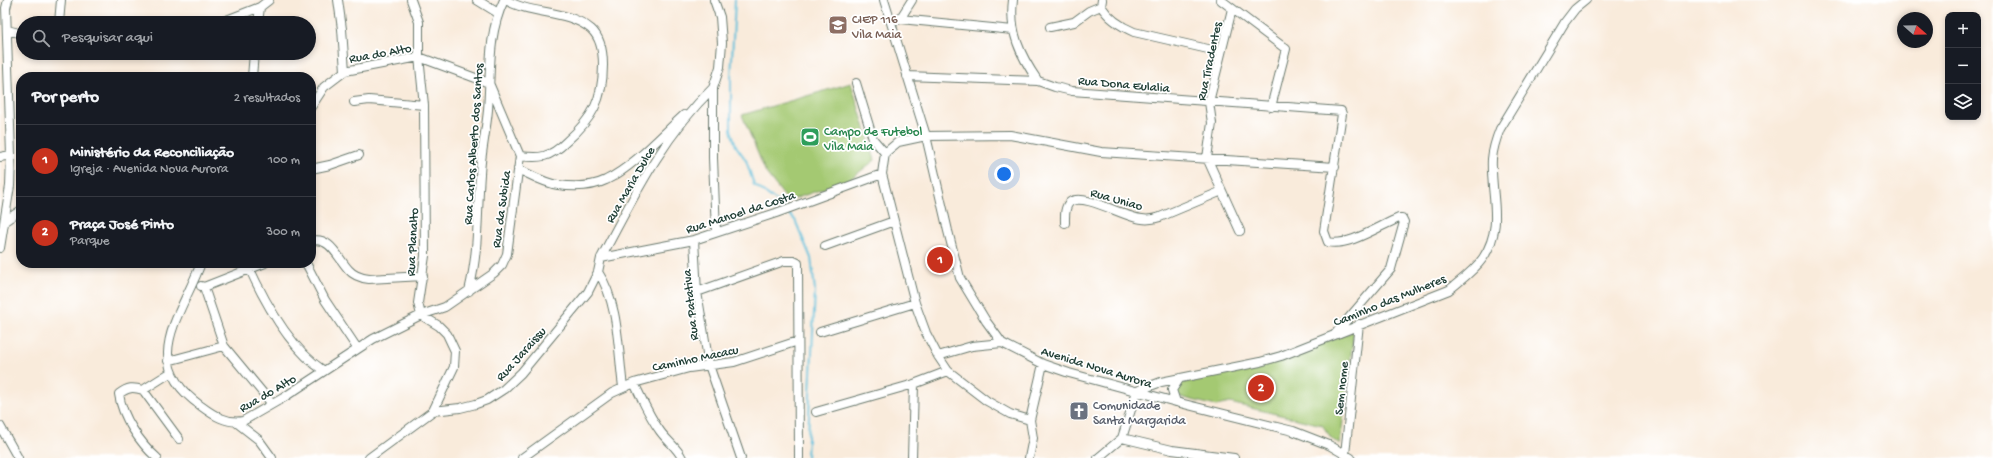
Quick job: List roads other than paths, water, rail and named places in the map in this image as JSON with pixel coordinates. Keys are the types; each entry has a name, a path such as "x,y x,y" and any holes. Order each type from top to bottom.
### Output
{"street":[{"path":"60,16 62,0"},
{"path":"237,16 260,7 269,0"},
{"path":"338,0 345,71"},
{"name":"Rua Planalto","path":"411,0 419,22 419,57 424,105 425,256 418,303 421,315"},
{"path":"476,0 498,14"},
{"path":"489,83 520,156 546,156 562,146 581,128 593,112 600,96 603,76 603,56 600,43 592,30 578,21 522,8 505,0"},
{"name":"Rua Carlos Alberto dos Santos","path":"469,291 477,251 480,175 488,110 490,57 498,14 505,0"},
{"path":"714,0 720,17 722,43 720,67 713,88 713,178 716,232"},
{"name":"Avenida Nova Aurora","path":"884,0 926,136 960,278 986,321 1002,343 1043,364 1176,402 1286,429 1320,441 1348,456"},
{"path":"891,24 900,18 912,0"},
{"path":"1013,0 1011,17 1020,52 1038,81"},
{"path":"1221,0 1287,50 1271,107"},
{"name":"Caminho das Mulheres","path":"1137,391 1148,386 1180,378 1260,362 1304,348 1359,324 1449,290 1469,274 1482,259 1491,244 1495,228 1492,160 1494,145 1500,129 1564,22 1586,0"},
{"path":"1050,27 1074,22 1101,3 1114,21 1134,32 1221,52"},
{"path":"0,248 10,186 11,155 7,30 4,6"},
{"path":"259,16 260,7"},
{"name":"Rua Tiradentes","path":"1207,158 1212,123 1209,102 1232,9"},
{"path":"900,18 1014,30"},
{"path":"7,30 16,32"},
{"name":"Rua do Alto","path":"316,99 324,87 345,71 419,57 489,83"},
{"path":"252,72 253,60"},
{"name":"Rua Dona Eulalia","path":"907,76 1038,81 1072,91 1271,107 1341,111 1342,114 1335,167"},
{"path":"856,83 873,139 885,153"},
{"name":"Rua Maria Dulce","path":"601,258 650,168 694,106 713,88"},
{"path":"354,102 369,100 424,105"},
{"path":"518,169 557,185 582,186 606,180 629,165 694,106"},
{"path":"1030,420 999,409 948,370 938,356 926,333 915,303 882,174 885,153 898,142 926,136 1010,135 1101,152 1335,167 1324,231 1328,242 1339,243 1360,236 1399,218 1403,220 1397,253 1391,269 1335,334"},
{"path":"0,157 11,155"},
{"path":"316,168 330,165 359,155"},
{"name":"Rua da Subida","path":"421,315 445,307 494,273 502,265 507,254 520,156"},
{"path":"1207,158 1240,230"},
{"name":"Rua Manoel da Costa","path":"601,258 694,240 776,213 882,174"},
{"name":"Rua Uniao","path":"1065,223 1067,206 1071,202 1075,201 1094,203 1131,217 1152,219 1222,191"},
{"path":"5,221 16,213"},
{"path":"825,246 894,221"},
{"name":"Rua Patativa","path":"694,240 697,292 709,365 741,458"},
{"path":"316,241 321,241 330,245 349,271 362,278 369,279 422,276"},
{"name":"Rua Jaraissu","path":"433,411 460,408 476,404 487,400 504,389 521,373 588,292 598,272 601,258"},
{"path":"697,292 784,261 794,261 798,263 799,458"},
{"name":"Rua do Alto","path":"199,268 173,326 169,340 168,361 170,373 179,387 191,399 221,419 236,422 243,421 324,372 357,348 421,315"},
{"path":"193,284 204,287 244,268"},
{"path":"249,268 274,317 308,360 324,372"},
{"path":"309,268 325,300 357,348"},
{"path":"598,272 605,282 612,305 623,387"},
{"path":"204,287 224,346 272,404"},
{"path":"820,332 915,303"},
{"path":"368,458 433,411 454,367 455,351 447,334 439,326 421,315"},
{"name":"Sem nome","path":"1348,456 1359,324"},
{"name":"Caminho Macacu","path":"522,458 612,393 623,387 689,368 734,362 798,341"},
{"path":"938,356 972,346 1002,343"},
{"path":"168,361 224,346"},
{"path":"1029,458 1033,438 1030,420 1043,364"},
{"path":"816,412 914,384 948,370"},
{"path":"143,390 170,373"},
{"path":"1176,402 1172,390 1180,378"},
{"path":"634,383 643,403 661,432 679,452 682,458"},
{"path":"912,458 914,384"},
{"path":"157,458 137,435 120,402 120,394 126,389 133,387 143,390 179,439"},
{"path":"1098,458 1122,438 1137,391"},
{"path":"236,422 259,440 272,458"},
{"path":"0,426 7,441 18,458"},
{"path":"1122,438 1172,450 1234,458"}],"waterway":[{"path":"735,0 731,79 731,130 736,146 746,160 754,185 784,208"},
{"path":"787,212 795,220 811,258 815,290 807,458"}],"place":[{"name":"CIEP 116 Vila Maia","path":"838,25"},
{"name":"Campo de Futebol Vila Maia","path":"810,137"},
{"name":"Ministério da Reconciliação","path":"940,260"},
{"name":"Praça José Pinto","path":"1261,388"},
{"name":"Comunidade Santa Margarida","path":"1079,411"}]}
